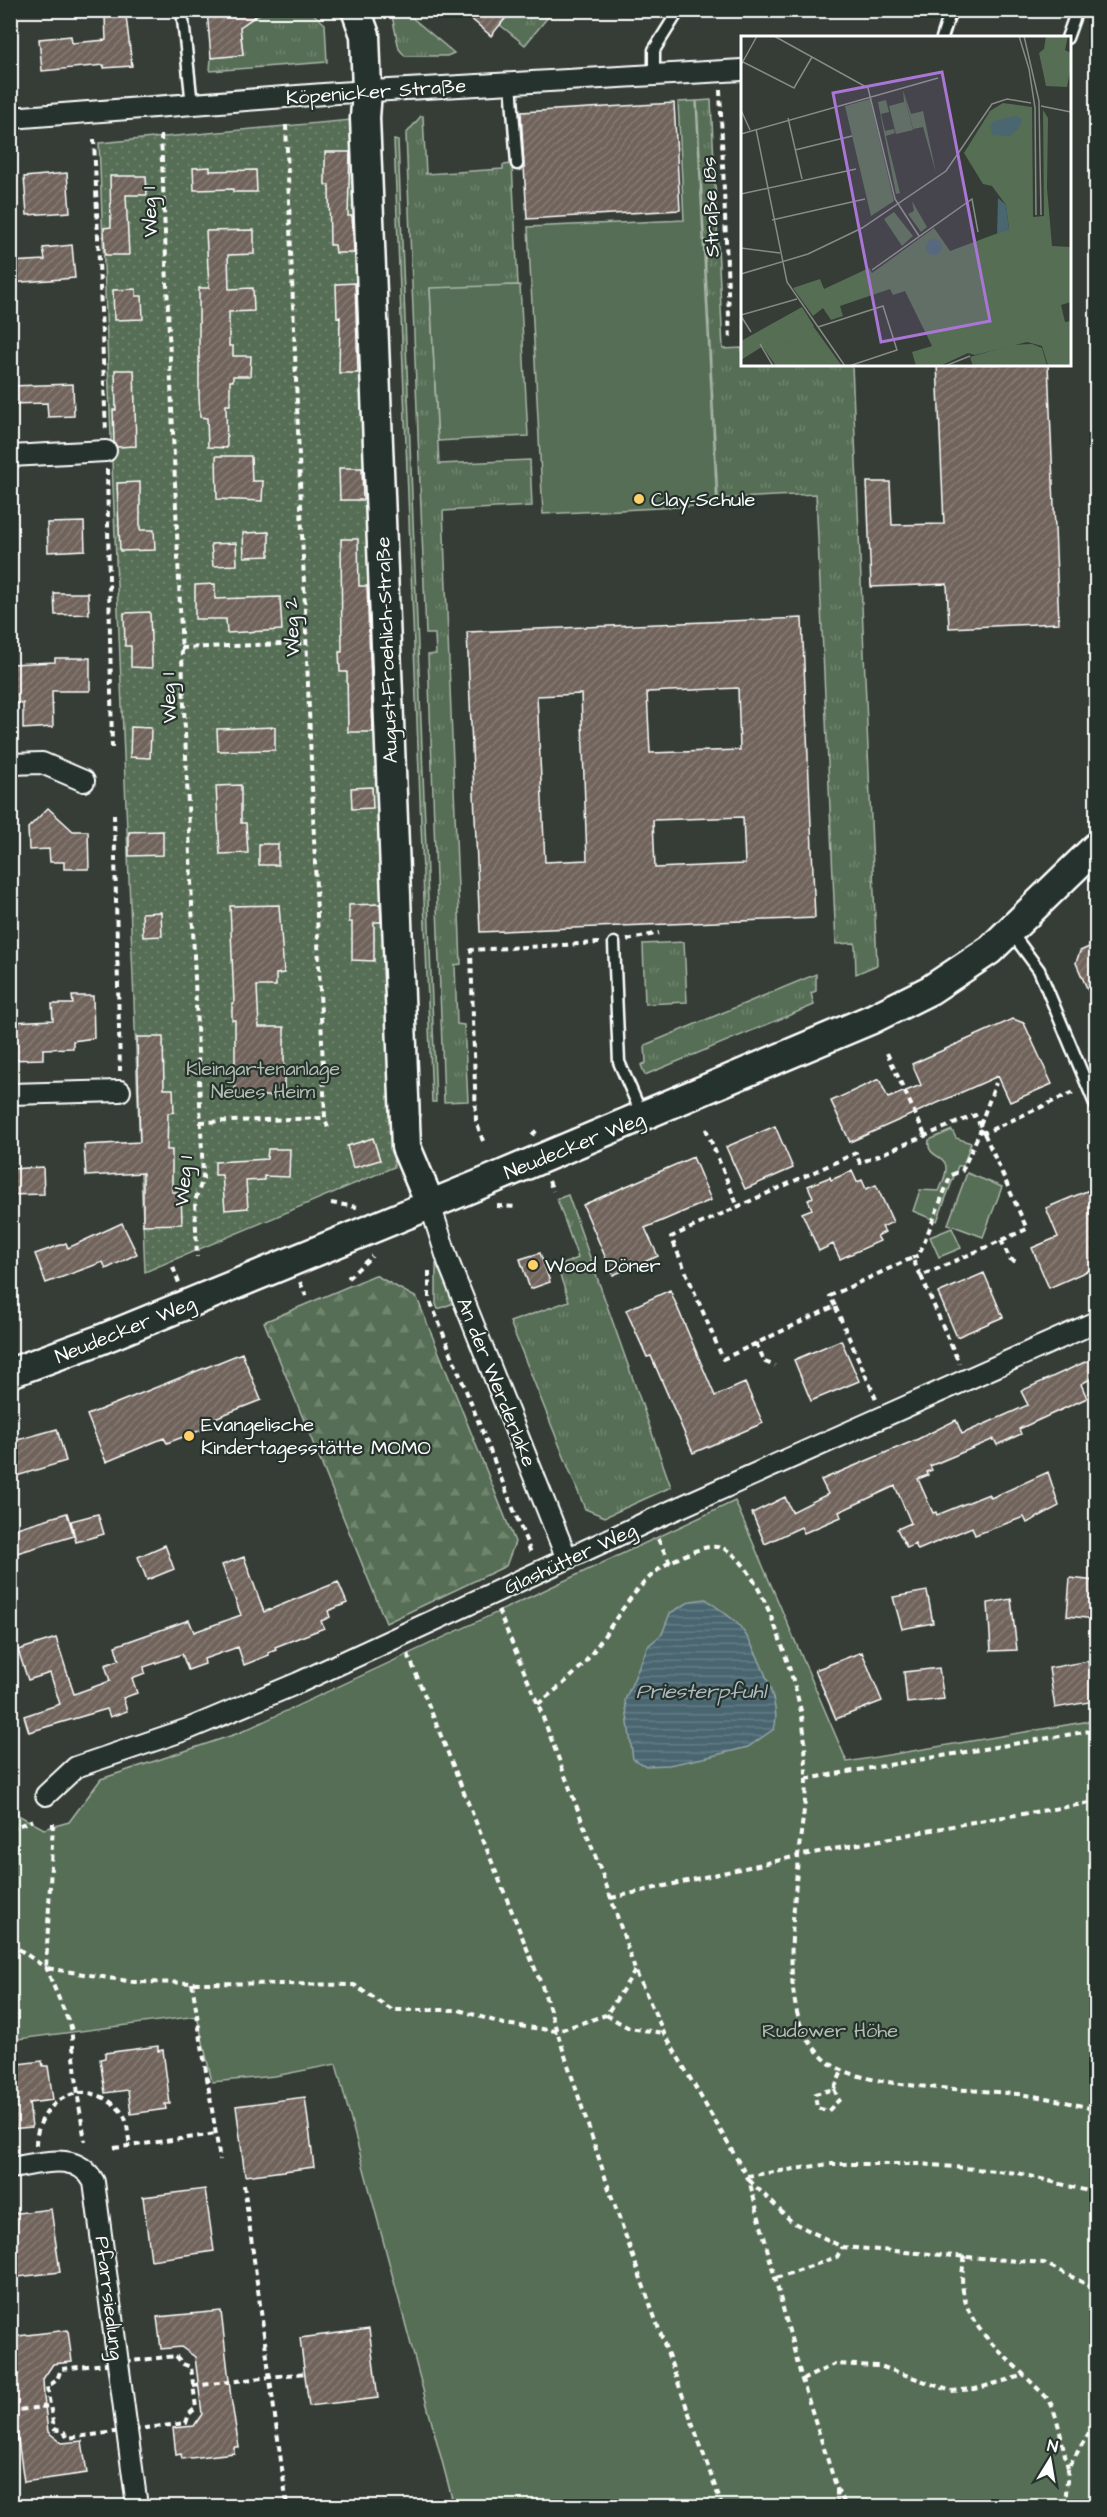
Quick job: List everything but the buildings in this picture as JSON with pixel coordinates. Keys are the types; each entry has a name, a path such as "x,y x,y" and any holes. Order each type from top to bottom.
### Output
{"street":[{"name":"August-Froehlich-Straße","path":"356,10 365,35 367,91 365,118 406,1147 430,1204"},
{"name":"Köpenicker Straße","path":"10,118 367,91 741,70"},
{"path":"10,456 106,451"},
{"path":"10,764 42,763 84,781"},
{"name":"Neudecker Weg","path":"10,1373 102,1339 643,1117 882,1014 930,990 990,950 1096,847"},
{"path":"10,1094 120,1091"},
{"name":"An der Werderlake","path":"430,1204 448,1261 567,1559"},
{"name":"Glashütter Weg","path":"46,1795 76,1767 188,1729 288,1687 1096,1322"},
{"name":"Pfarrsiedlung","path":"10,2168 70,2162 85,2168 94,2182 137,2506"}],"lane":[{"path":"182,10 192,105"},
{"path":"654,74 654,50 679,10"},
{"path":"943,36 951,10"},
{"path":"1068,36 1077,10"},
{"path":"511,83 517,164"},
{"path":"1010,932 1039,970 1096,1106"},
{"path":"614,943 619,1062 643,1117"}],"path":[{"name":"Straße 18s","path":"719,72 730,341"},
{"name":"Weg 2","path":"286,125 325,1118 328,1128"},
{"name":"Weg 1","path":"161,135 203,1178 195,1201 197,1257"},
{"path":"181,648 306,643"},
{"path":"114,814 120,1091"},
{"path":"483,1141 476,1121 471,950 614,943 659,933"},
{"path":"887,1053 925,1135"},
{"path":"877,1402 830,1296 919,1255 951,1175 963,1171 996,1083"},
{"path":"984,1133 1075,1092"},
{"path":"835,1306 723,1359 671,1237 856,1153 860,1163 975,1115 1027,1228 921,1276"},
{"path":"200,1122 325,1118"},
{"path":"706,1129 738,1207"},
{"path":"547,1178 553,1191"},
{"path":"488,1205 517,1207"},
{"path":"1001,1240 1010,1259 1019,1263"},
{"path":"348,1278 376,1252"},
{"path":"912,1258 960,1364"},
{"path":"429,1263 429,1298 539,1572"},
{"path":"173,1267 180,1283"},
{"path":"300,1281 306,1296"},
{"path":"756,1344 765,1362 776,1365"},
{"path":"655,1534 670,1563"},
{"path":"538,1704 584,1663 640,1589 670,1563 698,1550 716,1546 738,1558 760,1592 783,1644 801,1713 806,1779 798,1856 793,1988 800,2024 813,2046 830,2063 888,2082 1025,2095 1066,2101 1096,2110"},
{"path":"497,1608 538,1704 635,1970 664,2033 748,2178 802,2380 837,2489 846,2506"},
{"path":"407,1651 542,1986 610,2192 722,2506"},
{"path":"806,1779 1096,1730"},
{"path":"610,1898 798,1856 973,1822 1096,1802"},
{"path":"10,1829 33,1820"},
{"path":"53,1823 46,1968 71,2027 85,2141"},
{"path":"10,1943 46,1968 134,1982 354,1985 392,2010 459,2010 504,2024 557,2031 606,2015 635,1970"},
{"path":"192,1983 220,2160"},
{"path":"606,2015 629,2028 664,2033"},
{"path":"834,2089 815,2094 817,2108 828,2111 839,2100 834,2089 843,2068"},
{"path":"36,2148 36,2136 44,2113 61,2099 78,2093 96,2095 116,2106 125,2118 130,2145"},
{"path":"114,2148 216,2134"},
{"path":"748,2178 829,2164 921,2164 1018,2173 1096,2195"},
{"path":"748,2178 792,2222 842,2247 1044,2263 1096,2289"},
{"path":"244,2185 287,2506"},
{"path":"776,2278 837,2257 842,2247"},
{"path":"964,2256 961,2272 965,2304 988,2342 1052,2404 1068,2468 1065,2506"},
{"path":"802,2380 835,2364 880,2366 951,2391 975,2390 1024,2375"},
{"path":"194,2386 304,2373"},
{"path":"10,2411 50,2406"},
{"path":"1068,2468 1096,2421"},
{"path":"837,2489 837,2506"}],"green space":[{"path":"310,11 325,24 327,62 210,71 211,58 243,54 241,35 237,33 242,20 247,22 263,12"},
{"path":"391,11 404,11 454,53 447,56 405,56 399,49"},
{"path":"512,11 553,11 525,45 500,25"},
{"path":"711,100 723,349 741,348 741,366 852,366 877,965 856,974 855,943 836,944 816,494 718,499 697,101"},
{"path":"696,101 717,505 543,514 528,227 684,220 678,102"},
{"path":"423,116 426,174 503,169 503,165 512,164 518,285 430,289 439,464 530,460 532,506 443,511 461,964 455,965 457,1024 464,1025 468,1101 444,1102 428,655 436,654 435,634 426,634 406,134"},
{"name":"Kleingartenanlage Neues Heim","path":"351,120 394,1167 145,1272 99,143"},
{"path":"394,140 398,141 436,1102 432,1102"},
{"path":"520,285 528,436 438,441 430,288"},
{"path":"684,942 687,1002 645,1004 643,944"},
{"path":"816,974 816,991 811,993 814,1005 645,1075 641,1065 646,1063 645,1045"},
{"path":"952,1130 956,1138 971,1143 963,1166 958,1166 937,1221 913,1211 920,1190 939,1191 946,1173 945,1163 930,1150 929,1140"},
{"path":"967,1173 1002,1187 983,1237 948,1224"},
{"path":"568,1195 671,1487 605,1517 585,1509 510,1322 569,1301 557,1267 578,1258 557,1199"},
{"path":"952,1228 961,1248 939,1257 930,1237"},
{"path":"436,1263 454,1303 438,1309 436,1304"},
{"path":"375,1275 417,1298 515,1542 506,1566 386,1623 264,1322"},
{"name":"Rudower Höhe","path":"735,1501 847,1762 1096,1720 1096,2506 454,2506 336,2064 275,2076 212,2082 197,2016 11,2040 10,1787 18,1815 44,1829 69,1822 101,1779 239,1733"}],"water":[{"name":"Priesterpfuhl","path":"706,1599 736,1622 758,1657 774,1705 776,1718 774,1729 748,1747 669,1765 646,1766 633,1759 625,1700 648,1646 662,1634 670,1613 691,1601"}],"place":[{"name":"Clay-Schule","path":"639,499"},
{"name":"Wood Döner","path":"533,1265"},
{"name":"Evangelische Kindertagesstätte MOMO","path":"189,1436"}]}
